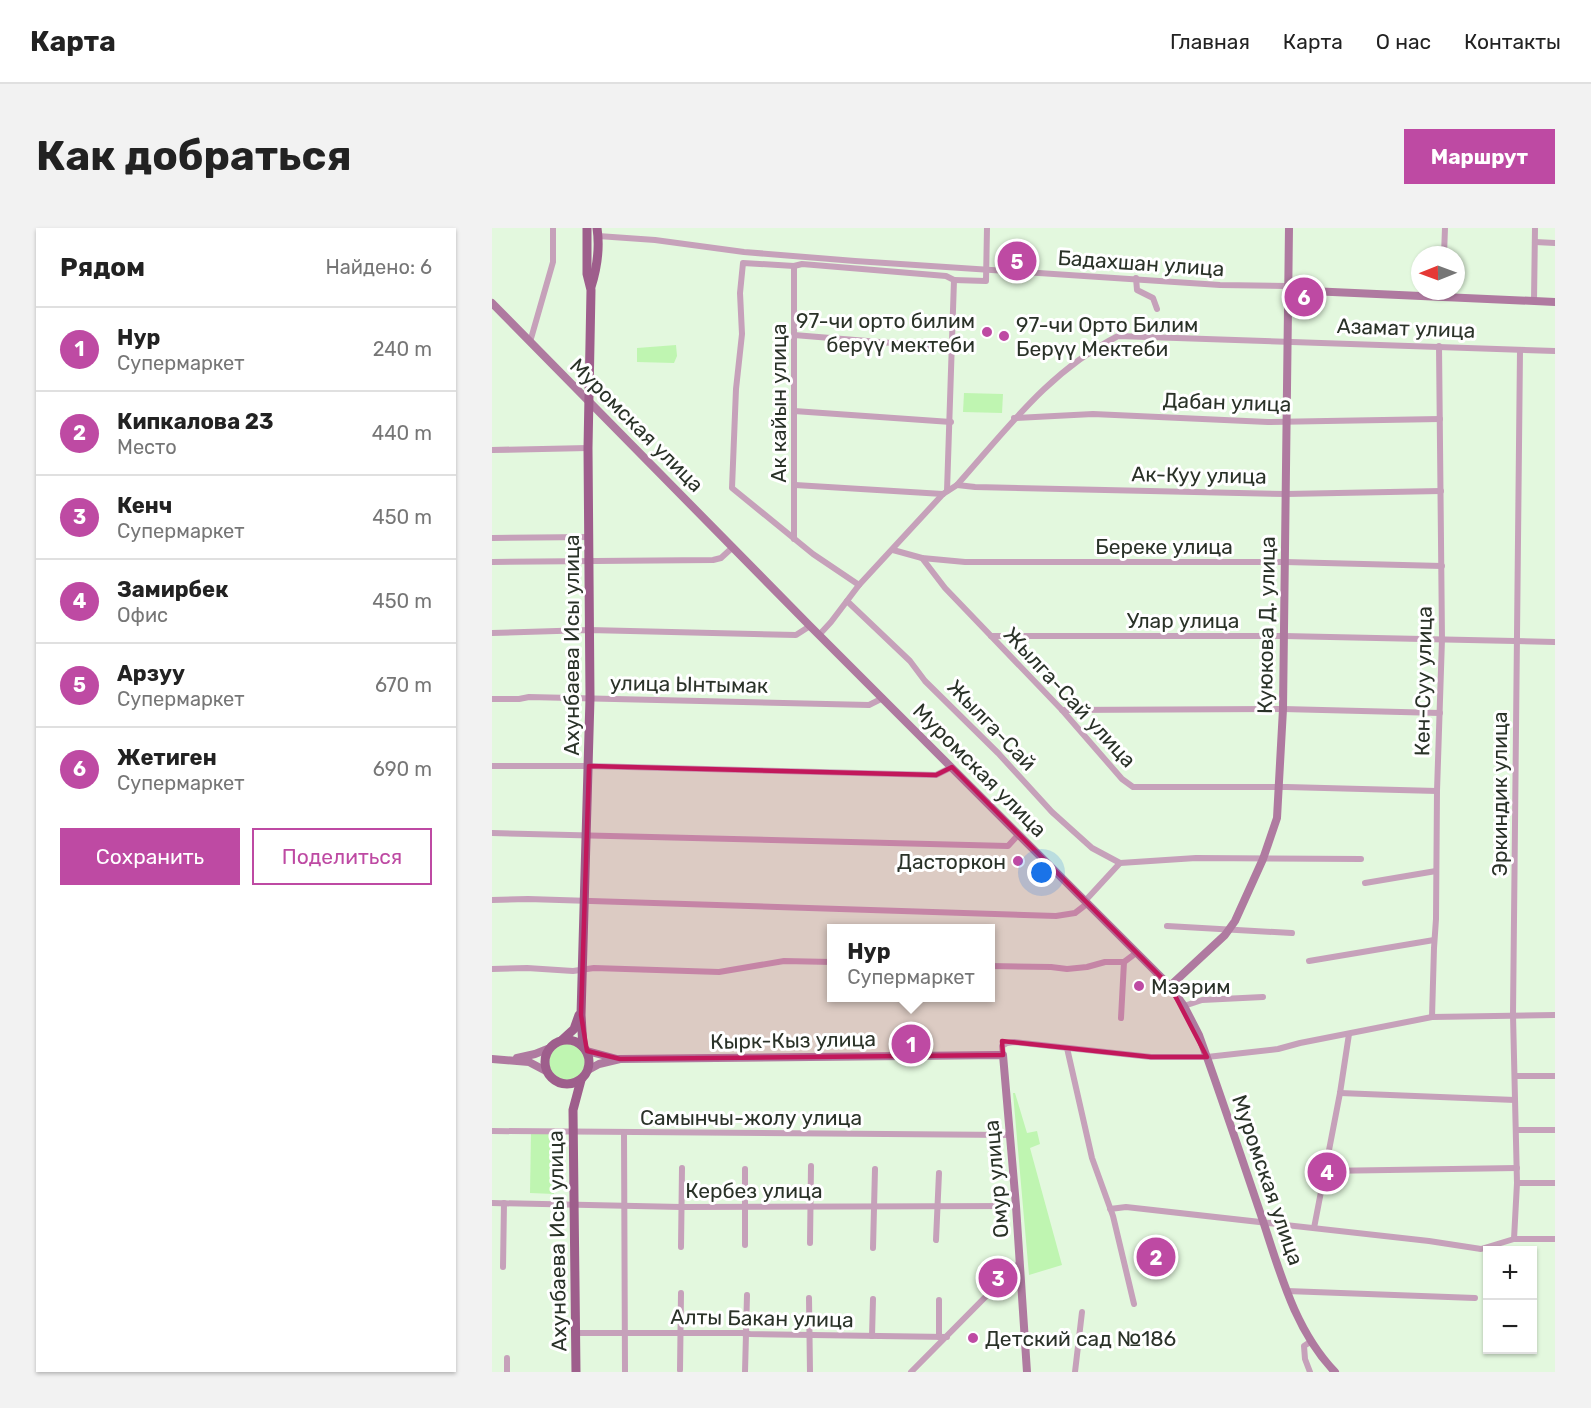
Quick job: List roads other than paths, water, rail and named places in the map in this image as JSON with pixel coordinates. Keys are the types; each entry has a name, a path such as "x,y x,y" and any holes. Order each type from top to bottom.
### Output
{"main road":[{"name":"Ахунбаева Исы улица","path":"587,228 587,274 591,290"},
{"name":"Ахунбаева Исы улица","path":"562,1041 574,1029 581,1000 584,969 590,698 588,448 591,290 595,275 598,232"},
{"name":"Ахунбаева Исы улица","path":"581,1000 585,1049"},
{"path":"562,1041 572,1041 585,1049 589,1060 588,1070 581,1080 572,1084 562,1084 552,1080 546,1071 545,1057 550,1048 562,1041"},
{"name":"Ахунбаева Исы улица","path":"576,1372 573,1110 581,1080"},
{"name":"Ахунбаева Исы улица","path":"562,1084 573,1110"}],"street":[{"path":"531,342 553,262 553,228"},
{"path":"859,585 813,554 732,488 736,389 742,334 743,263 794,266 802,264 946,276 954,280 986,281 987,228"},
{"name":"Куюкова Д. улица","path":"1170,986 1235,921 1263,859 1277,818 1283,709 1289,228"},
{"path":"1444,246 1445,228"},
{"path":"1534,301 1535,228"},
{"name":"Бадахшан улица","path":"598,232 744,252 1136,282 1288,288"},
{"path":"1535,242 1555,243"},
{"name":"Ак кайын улица","path":"794,266 794,539"},
{"path":"945,492 951,422 954,280"},
{"path":"1136,282 1137,290 1153,298 1157,309"},
{"path":"1288,288 1411,292"},
{"path":"1465,295 1555,302"},
{"name":"Муромская улица","path":"492,303 810,626 1170,986 1184,1006 1199,1035 1298,1320 1310,1342 1335,1372"},
{"path":"794,335 953,348"},
{"name":"Азамат улица","path":"957,485 1031,399 1095,347 1118,336 1555,351"},
{"name":"Кен-Суу улица","path":"1432,1017 1442,639 1439,346"},
{"name":"Эркиндик улица","path":"1514,1239 1517,1183 1513,1015 1520,350"},
{"path":"794,411 951,422"},
{"name":"Дабан улица","path":"1014,418 1093,414 1286,421 1440,419"},
{"path":"492,450 588,448"},
{"path":"795,484 945,492"},
{"path":"819,635 859,585 945,492 957,485"},
{"name":"Ак-Куу улица","path":"957,485 1286,494 1441,491"},
{"path":"492,538 589,537"},
{"path":"492,562 713,560 721,558 733,547"},
{"path":"893,550 922,558"},
{"name":"Береке улица","path":"922,558 965,562 1285,562 1442,566"},
{"name":"Жылга-Сай улица","path":"922,558 945,588 1062,710 1122,779 1133,787 1280,787 1437,791"},
{"name":"Жылга-Сай","path":"847,601 910,661 925,681 992,747 1052,812 1092,848 1120,863"},
{"path":"492,633 590,630 796,635 810,626"},
{"name":"Улар улица","path":"991,636 1284,636 1555,642"},
{"name":"улица Ынтымак","path":"492,699 529,697 869,705 884,698"},
{"path":"1062,710 1283,709 1440,713"},
{"path":"492,766 589,766 936,775 952,767"},
{"path":"492,833 1008,846 1018,835"},
{"path":"492,900 1056,916 1075,913 1120,863 1196,858 1361,859"},
{"path":"1365,883 1436,871"},
{"path":"1167,926 1292,933"},
{"path":"1309,961 1434,940"},
{"path":"995,966 1067,969 1106,962 1124,962 1136,952"},
{"path":"492,969 527,968 573,971 594,968 719,972 784,961 827,962"},
{"path":"1121,1018 1124,962"},
{"path":"1184,1006 1202,1000 1263,997"},
{"path":"1002,1055 1002,1046 1007,1043 1151,1057 1207,1058 1278,1049 1432,1017 1555,1015"},
{"path":"1314,1228 1349,1034"},
{"path":"492,1059 511,1059 550,1048"},
{"path":"1067,1048 1092,1158 1119,1238 1134,1304"},
{"name":"Кырк-Кыз улица","path":"585,1049 620,1059"},
{"name":"Кырк-Кыз улица","path":"588,1070 599,1064 620,1059 1002,1055"},
{"name":"Омур улица","path":"1002,1055 1016,1206 1027,1372"},
{"path":"511,1059 535,1064 546,1071"},
{"path":"1515,1076 1555,1076"},
{"path":"1340,1093 1515,1100"},
{"path":"1516,1130 1555,1130"},
{"name":"Самынчы-жолу улица","path":"492,1131 1010,1135"},
{"path":"624,1133 625,1372"},
{"path":"810,1243 811,1166"},
{"path":"681,1247 682,1168"},
{"path":"1324,1171 1517,1168"},
{"path":"745,1169 745,1245"},
{"path":"873,1248 875,1169"},
{"path":"936,1240 939,1173"},
{"path":"1517,1183 1555,1183"},
{"name":"Кербез улица","path":"492,1203 681,1207 1016,1206"},
{"path":"503,1267 504,1203"},
{"path":"1110,1209 1126,1207 1429,1241 1480,1249 1514,1239 1555,1239"},
{"path":"911,1372 1020,1262"},
{"path":"1287,1291 1475,1298"},
{"path":"680,1370 681,1293"},
{"path":"745,1372 747,1295"},
{"path":"809,1298 810,1372"},
{"path":"872,1336 873,1299"},
{"path":"939,1300 939,1337"},
{"path":"1075,1372 1082,1312"},
{"name":"Алты Бакан улица","path":"577,1334 681,1333 947,1337"},
{"path":"1310,1342 1304,1346 1305,1359 1310,1372"},
{"path":"507,1358 507,1372"}],"place":[{"name":"Арзуу","path":"1017,261"},
{"name":"Жетиген","path":"1304,297"},
{"name":"97-чи орто билим берүү мектеби","path":"987,332"},
{"name":"97-чи Орто Билим Берүү Мектеби","path":"1004,336"},
{"name":"Дасторкон","path":"1018,861"},
{"name":"Мээрим","path":"1139,986"},
{"name":"Нур","path":"911,1044"},
{"name":"Замирбек","path":"1327,1172"},
{"name":"Кипкалова 23","path":"1156,1257"},
{"name":"Кенч","path":"998,1278"},
{"name":"Детский сад №186","path":"973,1338"}]}
